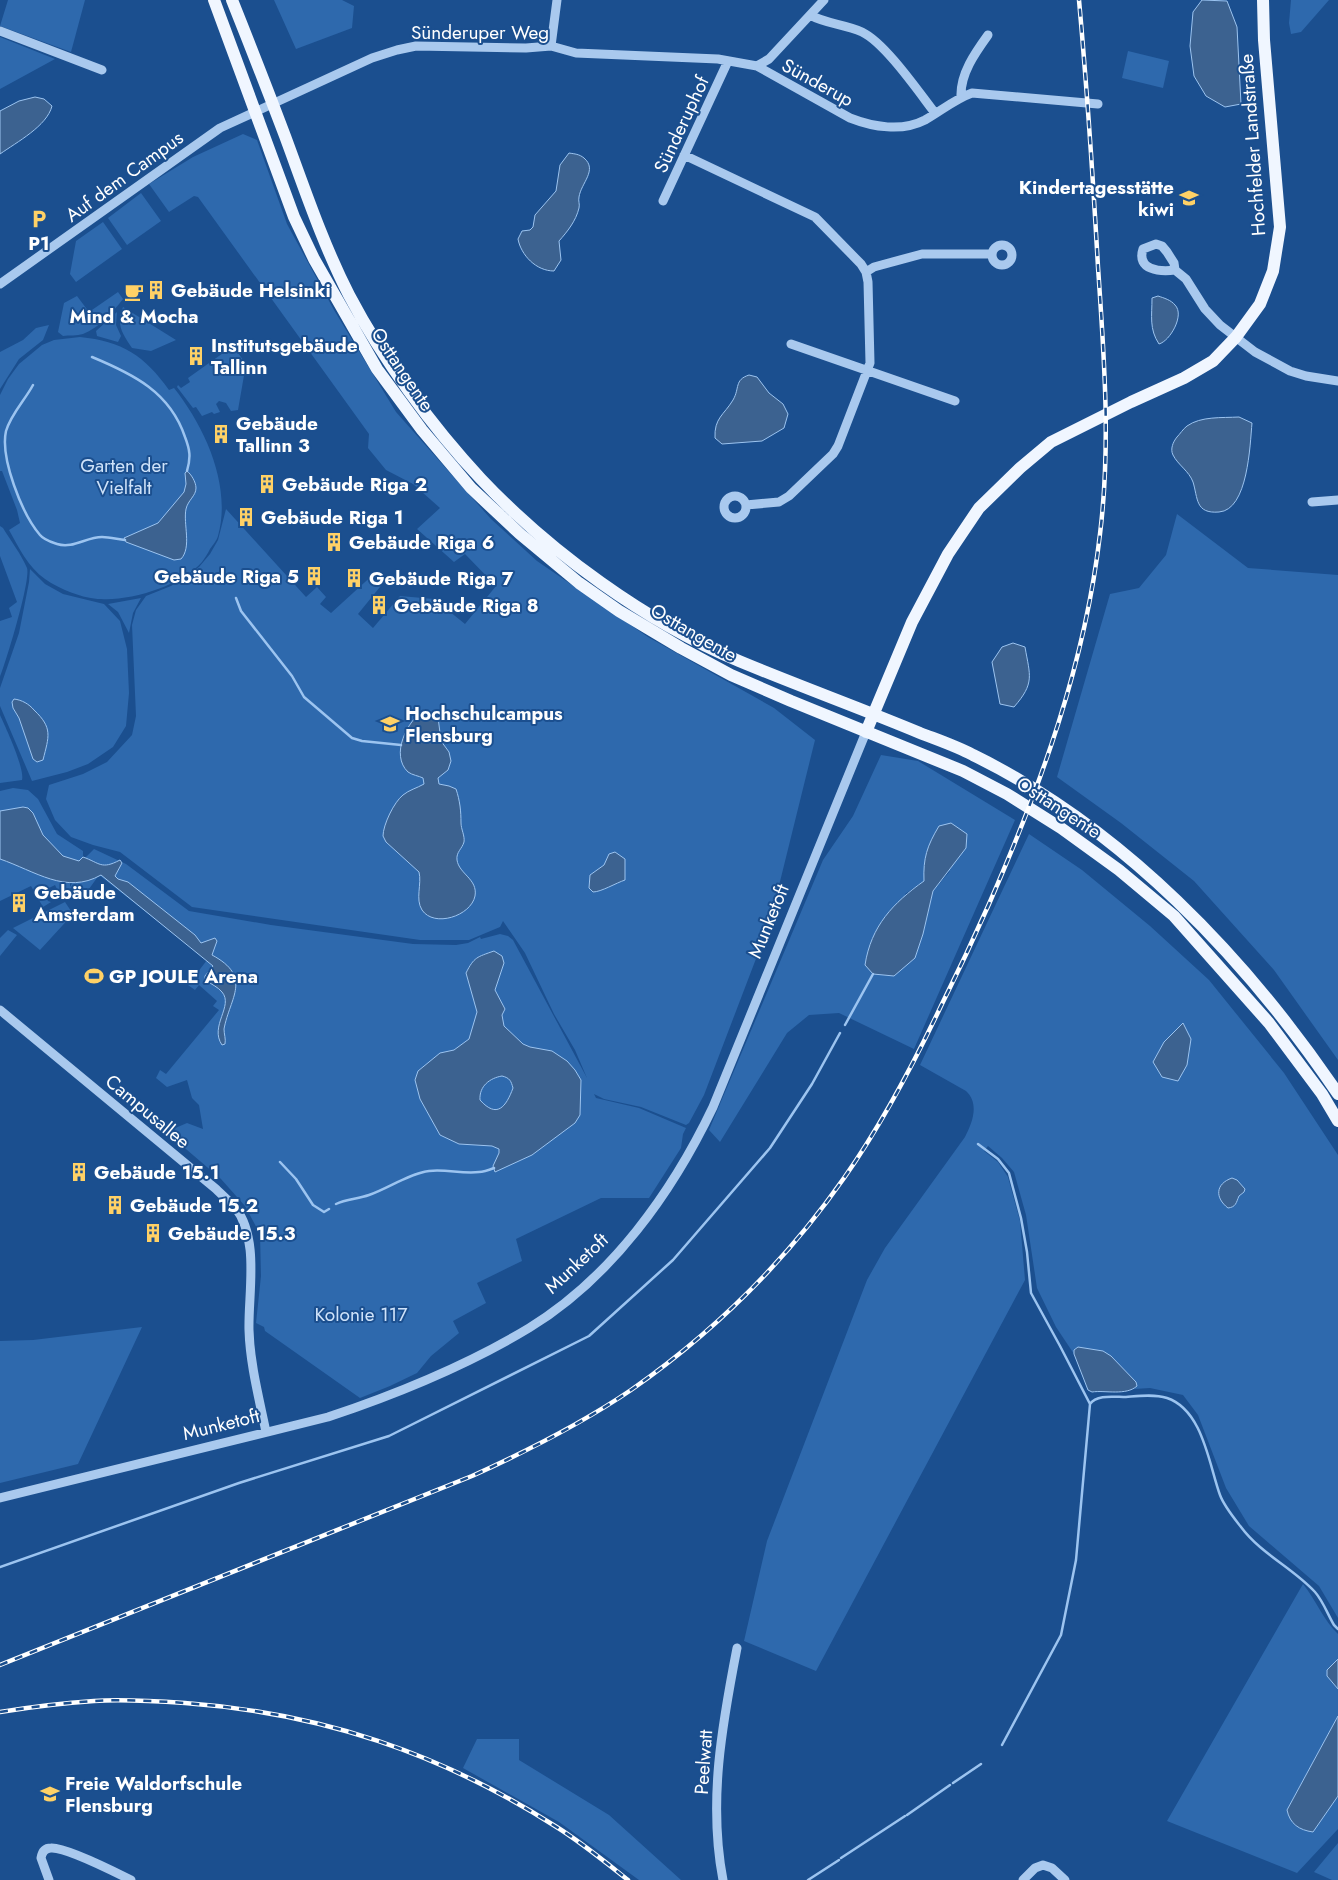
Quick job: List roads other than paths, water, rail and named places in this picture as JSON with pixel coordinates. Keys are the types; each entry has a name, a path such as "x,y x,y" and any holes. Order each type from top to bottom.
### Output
{"main road":[{"name":"Osttangente","path":"214,0 294,217 314,259 377,369 422,430 471,488 520,534 579,583 619,611 681,648 731,675 963,771 1007,794 1061,828 1119,870 1174,916 1269,1023 1322,1094 1338,1121"},
{"name":"Osttangente","path":"232,0 273,103 313,213 350,297 389,361 432,422 481,479 529,525 588,573 688,637 738,660 971,754 1014,777 1069,812 1126,856 1181,904 1276,1008 1338,1094"},
{"name":"Hochfelder Landstraße","path":"874,714 912,622 948,554 979,508 1020,468 1051,442 1184,378 1212,361 1236,337 1260,304 1273,270 1280,227 1264,40 1263,0"},
{"name":"Munketoft","path":"866,732 874,714"}],"street":[{"path":"551,46 557,0"},
{"name":"Sünderup","path":"757,66 769,59 824,0"},
{"path":"810,15 820,21 862,32 873,39 897,64 935,113"},
{"path":"0,31 102,70"},
{"path":"961,97 961,89 969,64 988,35"},
{"name":"Sünderuper Weg","path":"273,103 372,58 397,50 436,46 526,48 551,46 576,53 709,58 757,66"},
{"name":"Sünderuphof","path":"663,201 728,61"},
{"name":"Sünderup","path":"757,66 864,124 900,127 916,124 961,97 972,94 1098,104"},
{"name":"Auf dem Campus","path":"0,284 94,219 189,148 220,128 273,103"},
{"path":"684,155 815,217 861,264 866,272 868,282 870,355 867,371 838,446 833,454 789,496 780,502 746,505"},
{"path":"866,272 874,267 922,254 992,254"},
{"path":"1175,270 1186,279 1205,308 1220,325 1255,352 1283,368 1306,376 1338,381"},
{"path":"791,344 956,401"},
{"path":"1312,502 1338,500"},
{"name":"Munketoft","path":"0,1498 328,1417 358,1407 414,1385 501,1344 530,1327 581,1288 624,1245 650,1214 678,1173 713,1107 866,732"},
{"name":"Campusallee","path":"0,1010 208,1182 235,1208 247,1231 250,1253 249,1330 251,1353 266,1432"},
{"name":"Peelwatt","path":"723,1880 718,1840 717,1769 723,1720 737,1648"},
{"path":"50,1880 41,1858 44,1851 49,1848 56,1848 84,1858 131,1880"},
{"path":"1023,1880 1036,1868 1043,1865 1052,1868 1065,1880"}],"waterway":[{"path":"92,357 122,370 160,396 178,421 185,437 189,454 187,471"},
{"path":"33,385 8,425 5,442 9,470 20,500 33,526 44,538 63,545 102,537 125,540"},
{"path":"236,598 241,611 292,676 304,697 352,738 362,741 401,745"},
{"path":"845,1025 873,974"},
{"path":"0,1567 239,1483 389,1436 589,1336 673,1260 770,1148 812,1084 840,1033"},
{"path":"978,1144 998,1159 1009,1173 1021,1218 1031,1293 1090,1404 1076,1560 1061,1635 1002,1745"},
{"path":"280,1162 296,1179 313,1205 324,1212 329,1209"},
{"path":"336,1204 369,1195 406,1178 429,1171 483,1172 494,1168"},
{"path":"1090,1404 1101,1397 1147,1396 1167,1398 1179,1404 1197,1426 1208,1454 1220,1495 1229,1512 1249,1537 1315,1592 1338,1629"},
{"path":"953,1783 981,1764"},
{"path":"907,1815 950,1785"},
{"path":"841,1858 905,1816"},
{"path":"808,1880 839,1860"}],"railway":[{"path":"0,1665 472,1476 573,1426 631,1390 662,1368 720,1319 798,1238 822,1209 858,1158 896,1094 919,1050 989,904 1043,769 1072,677 1084,630 1100,534 1106,434 1092,167 1079,0"},
{"path":"0,1712 82,1702 151,1701 235,1708 284,1716 332,1727 378,1741 468,1777 512,1800 565,1832 628,1880"}],"place":[{"name":"Kindertagesstätte kiwi","path":"1189,198"},
{"name":"P1","path":"39,219"},
{"name":"Gebäude Helsinki","path":"156,290"},
{"name":"Mind & Mocha","path":"134,292"},
{"name":"Institutsgebäude Tallinn","path":"196,356"},
{"name":"Gebäude Tallinn 3","path":"221,434"},
{"name":"Gebäude Riga 2","path":"267,484"},
{"name":"Gebäude Riga 1","path":"246,517"},
{"name":"Gebäude Riga 6","path":"334,542"},
{"name":"Gebäude Riga 5","path":"314,576"},
{"name":"Gebäude Riga 7","path":"354,578"},
{"name":"Gebäude Riga 8","path":"379,605"},
{"name":"Hochschulcampus Flensburg","path":"390,724"},
{"name":"Gebäude Amsterdam","path":"19,903"},
{"name":"GP JOULE Arena","path":"94,976"},
{"name":"Gebäude 15.1","path":"79,1172"},
{"name":"Gebäude 15.2","path":"115,1205"},
{"name":"Gebäude 15.3","path":"153,1233"},
{"name":"Freie Waldorfschule Flensburg","path":"50,1794"}],"park label":[{"name":"Garten der Vielfalt","path":"124,476"},
{"name":"Kolonie 117","path":"361,1314"}]}
